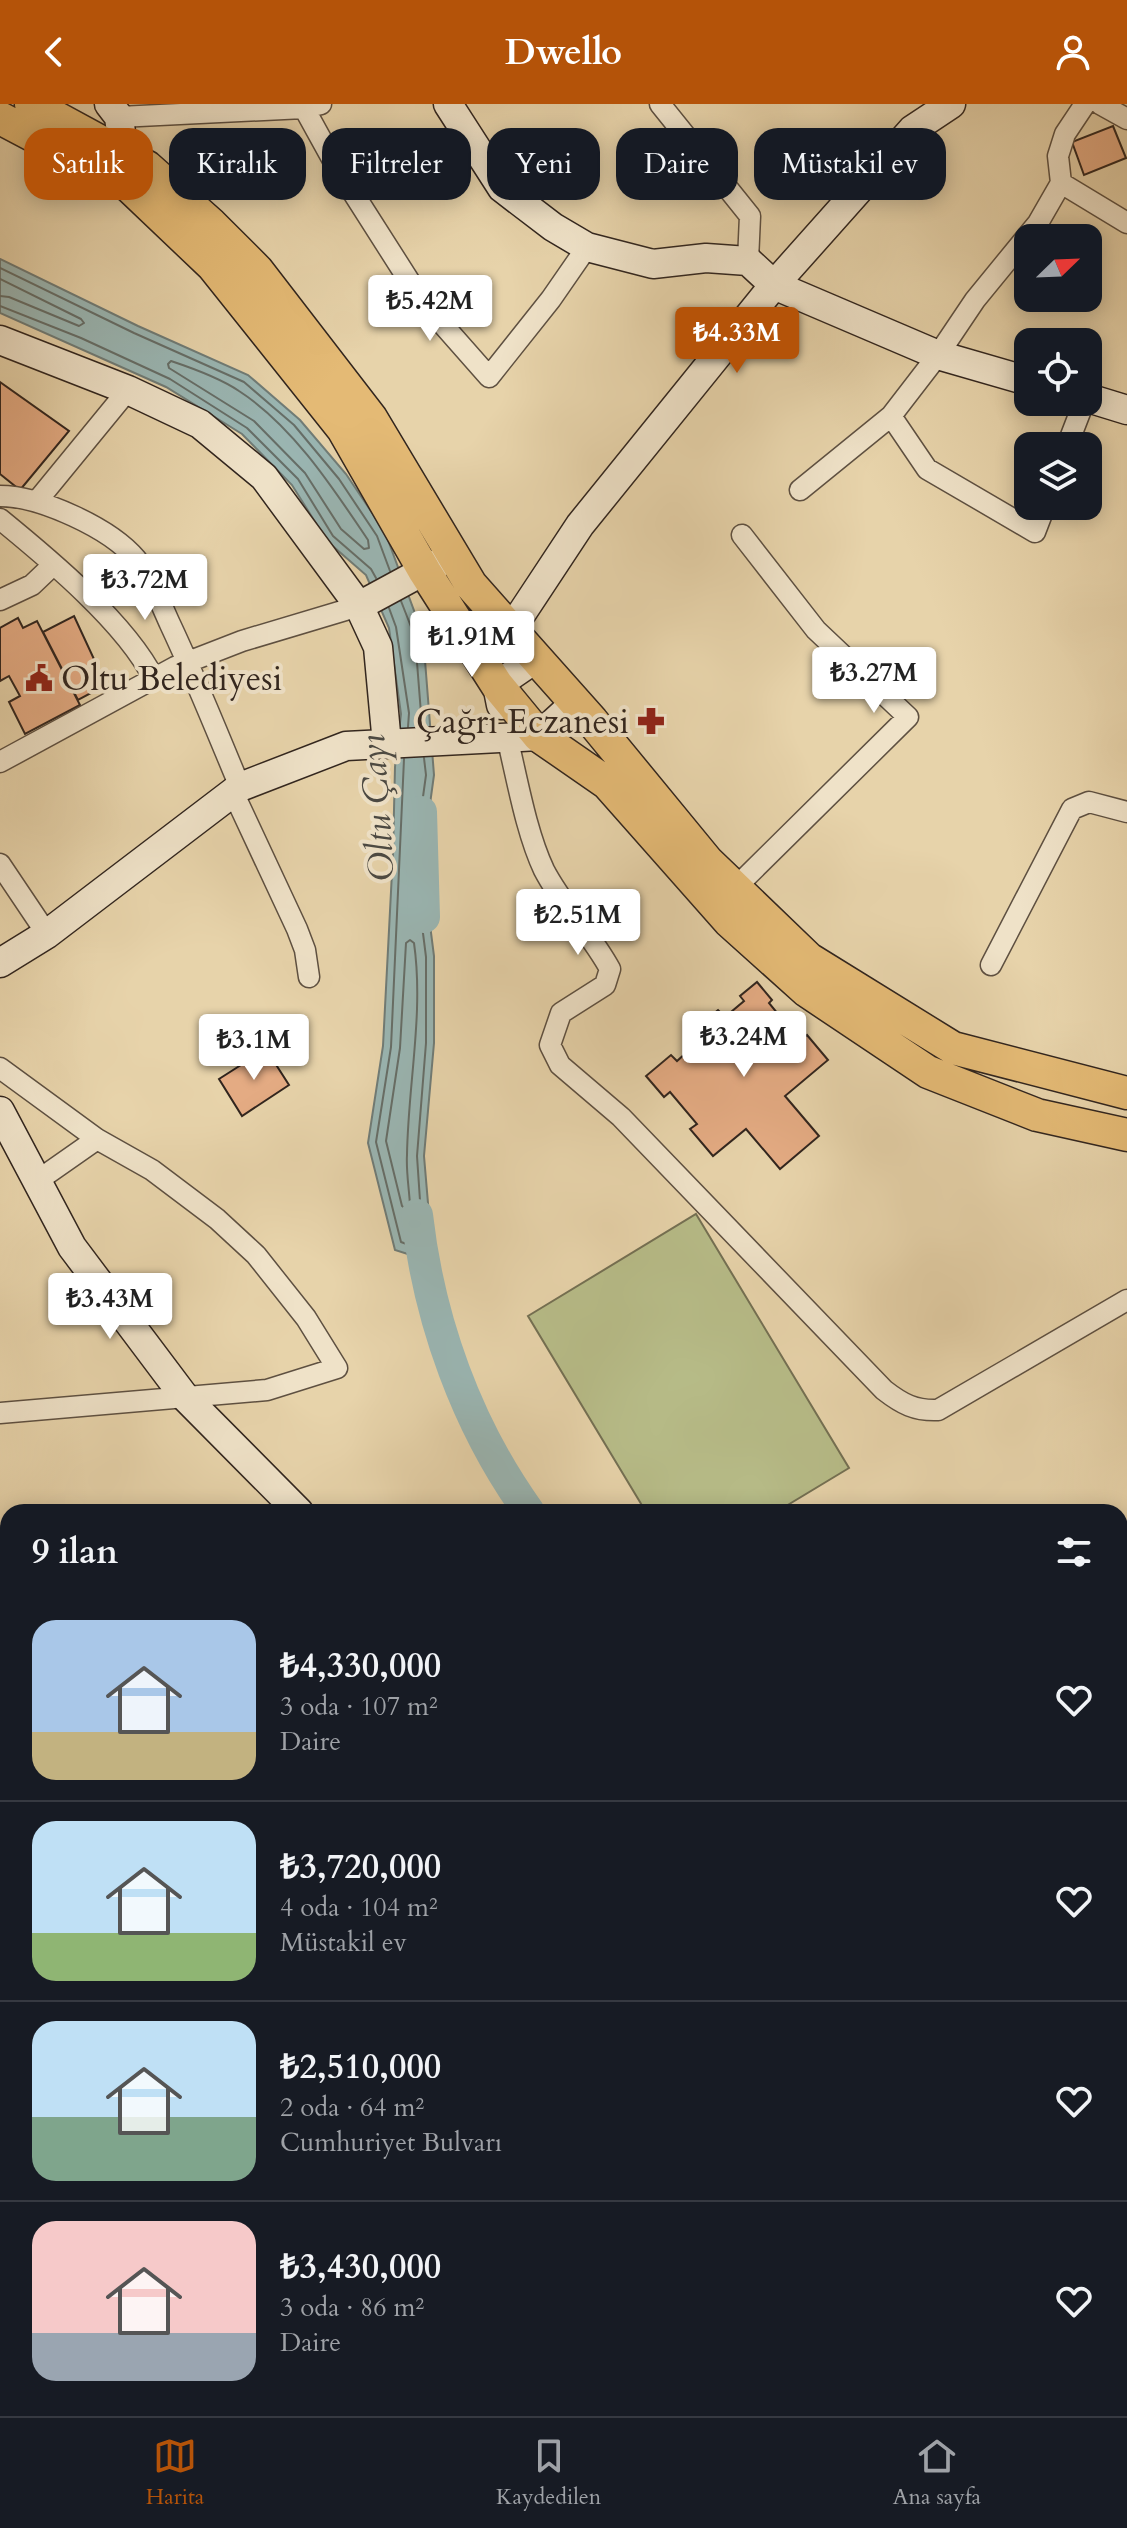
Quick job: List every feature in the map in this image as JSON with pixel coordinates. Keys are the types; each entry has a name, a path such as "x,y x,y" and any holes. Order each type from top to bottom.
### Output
{"main road":[{"path":"31,104 76,128"},
{"path":"0,118 24,131"},
{"path":"153,172 257,270 371,418 471,585 707,861 809,959 953,1048 1127,1093"},
{"path":"144,200 213,266 343,429 416,577 497,685 539,736 607,783 729,921 819,999 928,1072 1037,1115 1127,1135"}],"street":[{"path":"448,104 502,188 553,227 587,247 653,264 706,258 748,261 774,285 938,355 1014,377"},
{"path":"660,104 750,216 748,261"},
{"path":"510,631 580,525 774,285 912,130 951,104"},
{"path":"800,490 891,416 975,300 1038,223 1061,183 1058,156 1065,134 1085,104"},
{"path":"1100,104 1127,119"},
{"path":"114,110 312,106 336,166 422,301 489,377 551,299 587,247"},
{"path":"1061,183 1127,223"},
{"path":"0,340 128,390 200,424 264,477 359,606 378,647 387,744"},
{"path":"37,501 128,390"},
{"path":"1102,404 1127,410"},
{"path":"891,416 927,469 1014,520"},
{"path":"0,496 37,501 108,535 134,556 147,575 188,663 237,789 297,929 305,950 309,977"},
{"path":"0,519 53,565 126,637 154,679"},
{"path":"1014,520 1035,532 1040,520"},
{"path":"735,888 908,717 816,630 742,535"},
{"path":"3,754 188,663 242,641 359,606 453,555"},
{"path":"0,600 32,585 53,565"},
{"path":"535,659 497,685 522,803 544,869 610,969 605,985 561,1013 550,1045 560,1065 621,1117 884,1390 903,1405 920,1411 938,1410 1127,1300"},
{"path":"0,963 47,934 237,789 346,746 539,736 575,703"},
{"path":"991,965 1072,809 1089,802 1127,812"},
{"path":"0,864 47,934"},
{"path":"0,1068 97,1139 152,1170 217,1219 256,1255 306,1318 337,1368 267,1390 0,1413"},
{"path":"3,1126 72,1247 184,1396 291,1504"},
{"path":"37,1181 97,1139"}],"green space":[{"path":"696,1214 849,1468 789,1504 641,1504 528,1316"}],"water":[{"path":"0,259 248,375 300,420 346,474 385,532 423,635 434,775 422,862 434,956 434,1043 424,1156 433,1262 395,1250 368,1143 383,1046 395,767 401,714 389,628 366,575 327,541 292,485 242,434 166,387 0,313"}],"building":[{"path":"1113,126 1126,158 1084,175 1072,142"},
{"path":"0,382 69,431 20,490 0,474"},
{"path":"74,616 106,685 78,700 43,632"},
{"name":"Oltu Belediyesi","path":"18,618 23,628 37,621 80,705 25,734 9,702 20,696 9,676 0,681 0,628"},
{"path":"757,982 772,1000 769,1003 800,1041 807,1035 828,1060 785,1096 819,1136 780,1169 746,1129 713,1156 690,1129 697,1124 670,1092 664,1097 646,1076 671,1055 677,1061 698,1042 690,1033 718,1010 725,1017 744,1001 740,996"},
{"path":"266,1049 289,1085 242,1116 219,1079"}],"waterway":[{"name":"Oltu Çayı","path":"421,812 424,917"},
{"name":"Oltu Çayı","path":"417,1215 431,1294 454,1371 487,1444 524,1504"}],"place":[{"name":"Oltu Belediyesi","path":"39,678"},
{"name":"Çağrı Eczanesi","path":"651,721"}]}
